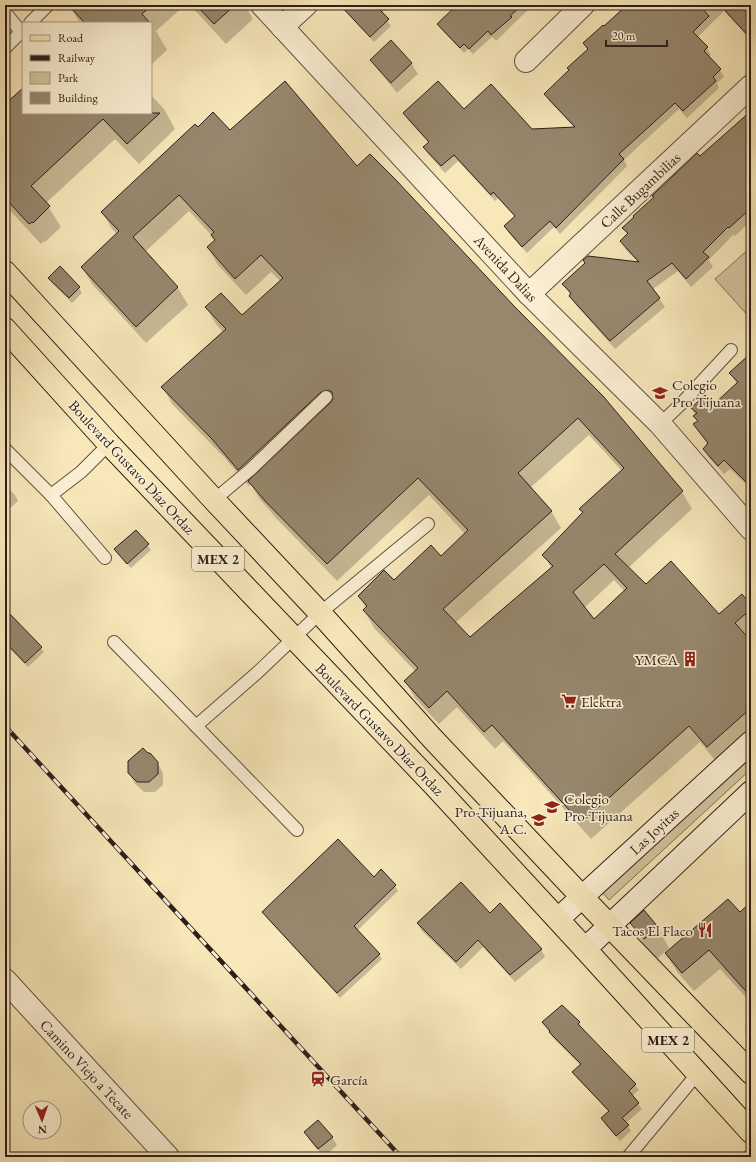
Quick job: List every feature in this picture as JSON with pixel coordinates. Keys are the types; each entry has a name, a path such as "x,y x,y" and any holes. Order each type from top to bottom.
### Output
{"main road":[{"name":"Boulevard Gustavo Díaz Ordaz","path":"5,272 320,613 431,737 751,1073"},
{"name":"Boulevard Gustavo Díaz Ordaz","path":"5,329 109,444 292,638 434,785 751,1132"}],"street":[{"name":"Avenida Dalias","path":"262,5 529,294 660,424 751,529"},
{"path":"282,27 306,5"},
{"path":"526,61 583,5"},
{"name":"Calle Bugambilias","path":"529,294 751,86"},
{"name":"Las Joyitas","path":"558,920 751,742"},
{"path":"585,949 751,792"},
{"name":"Camino Viejo a Tecate","path":"5,980 168,1157"}],"lane":[{"path":"31,22 48,5"},
{"path":"5,12 22,26"},
{"path":"5,48 22,31"},
{"path":"660,424 681,404 731,350"},
{"path":"214,500 250,469 326,398"},
{"path":"51,495 81,472 109,444"},
{"path":"5,449 51,495 105,558"},
{"path":"196,726 258,672 320,613 428,524"},
{"path":"114,642 297,830"},
{"path":"628,1157 698,1073"}],"green space":[{"path":"751,247 751,319 715,279"},
{"path":"751,753 751,769 609,900 601,891"}],"building":[{"path":"68,5 152,5 142,14 149,22 84,22"},
{"path":"196,5 235,5 214,24"},
{"path":"340,5 375,5 389,19 370,37"},
{"path":"457,5 522,5 510,16 512,17 491,35 488,31 469,49 464,44 460,48 437,24"},
{"path":"627,5 699,5 709,16 693,32 708,47 704,51 721,69 713,77 716,81 683,111 675,103 619,154 624,159 556,228 550,221 522,247 504,226 515,216 493,192 491,195 454,155 441,166 423,147 429,142 403,113 438,81 464,109 491,84 532,129 575,127 544,94 569,70 567,68 588,49 583,43"},
{"path":"720,5 751,5 751,39"},
{"path":"391,40 412,63 391,83 370,60"},
{"path":"285,81 357,166 370,154 395,179 514,306 603,396 683,491 615,554 646,584 671,561 719,614 742,594 751,605 751,609 735,623 751,641 751,708 707,747 689,726 581,823 492,725 484,732 447,691 429,708 404,681 418,668 363,610 367,606 358,596 384,570 394,580 431,545 441,556 468,530 418,478 327,564 265,501 248,481 331,402 333,399 332,392 328,390 321,392 238,470 212,439 161,387 226,329 205,307 221,293 242,315 283,278 261,255 235,279 207,247 215,240 211,235 214,232 179,195 133,237 178,287 136,327 81,267 119,231 101,212 195,124 198,127 213,112 230,130","holes":["578,418 624,468 579,509 583,512 542,555 553,566 470,637 443,609 552,511 518,473","604,564 627,588 594,619 573,592"]},
{"path":"22,89 22,114 160,113 127,144 103,119 31,186 50,206 33,223 32,222 29,224 5,198 5,104"},
{"path":"751,111 751,208 729,228 728,227 703,252 709,257 686,279 672,263 647,281 660,298 610,341 569,296 571,293 562,284 585,263 583,260 588,256 639,262 620,241 628,233 622,228 654,197 652,196 697,153 700,156"},
{"path":"60,266 80,287 69,298 48,278"},
{"path":"751,353 751,487 724,460 718,466 703,449 708,443 693,424 698,421 693,416 697,413 691,408 705,395 714,404 738,382 729,373"},
{"path":"136,530 149,544 127,564 114,549"},
{"path":"5,609 42,647 25,663 5,642"},
{"path":"143,748 158,762 158,774 149,782 137,782 128,773 128,761"},
{"path":"338,839 374,877 381,869 396,885 354,926 380,954 337,993 262,912"},
{"path":"461,882 490,913 500,903 542,949 510,975 478,940 456,962 417,923"},
{"path":"728,899 740,912 751,902 751,997 709,950 682,973 665,953"},
{"path":"644,910 658,927 644,939 630,923"},
{"path":"562,1005 580,1022 578,1024 636,1084 629,1091 639,1103 622,1118 629,1125 616,1136 601,1118 609,1111 572,1072 581,1064 549,1032 550,1031 542,1022"},
{"path":"318,1120 333,1137 318,1149 304,1132"}],"railway":[{"path":"5,726 401,1157"}],"place":[{"name":"Colegio Pro Tijuana","path":"660,393"},
{"name":"YMCA","path":"690,659"},
{"name":"Elektra","path":"569,701"},
{"name":"Colegio Pro-Tijuana","path":"552,807"},
{"name":"Pro-Tijuana, A.C.","path":"539,820"},
{"name":"Tacos El Flaco","path":"705,930"},
{"name":"García","path":"318,1079"}]}
